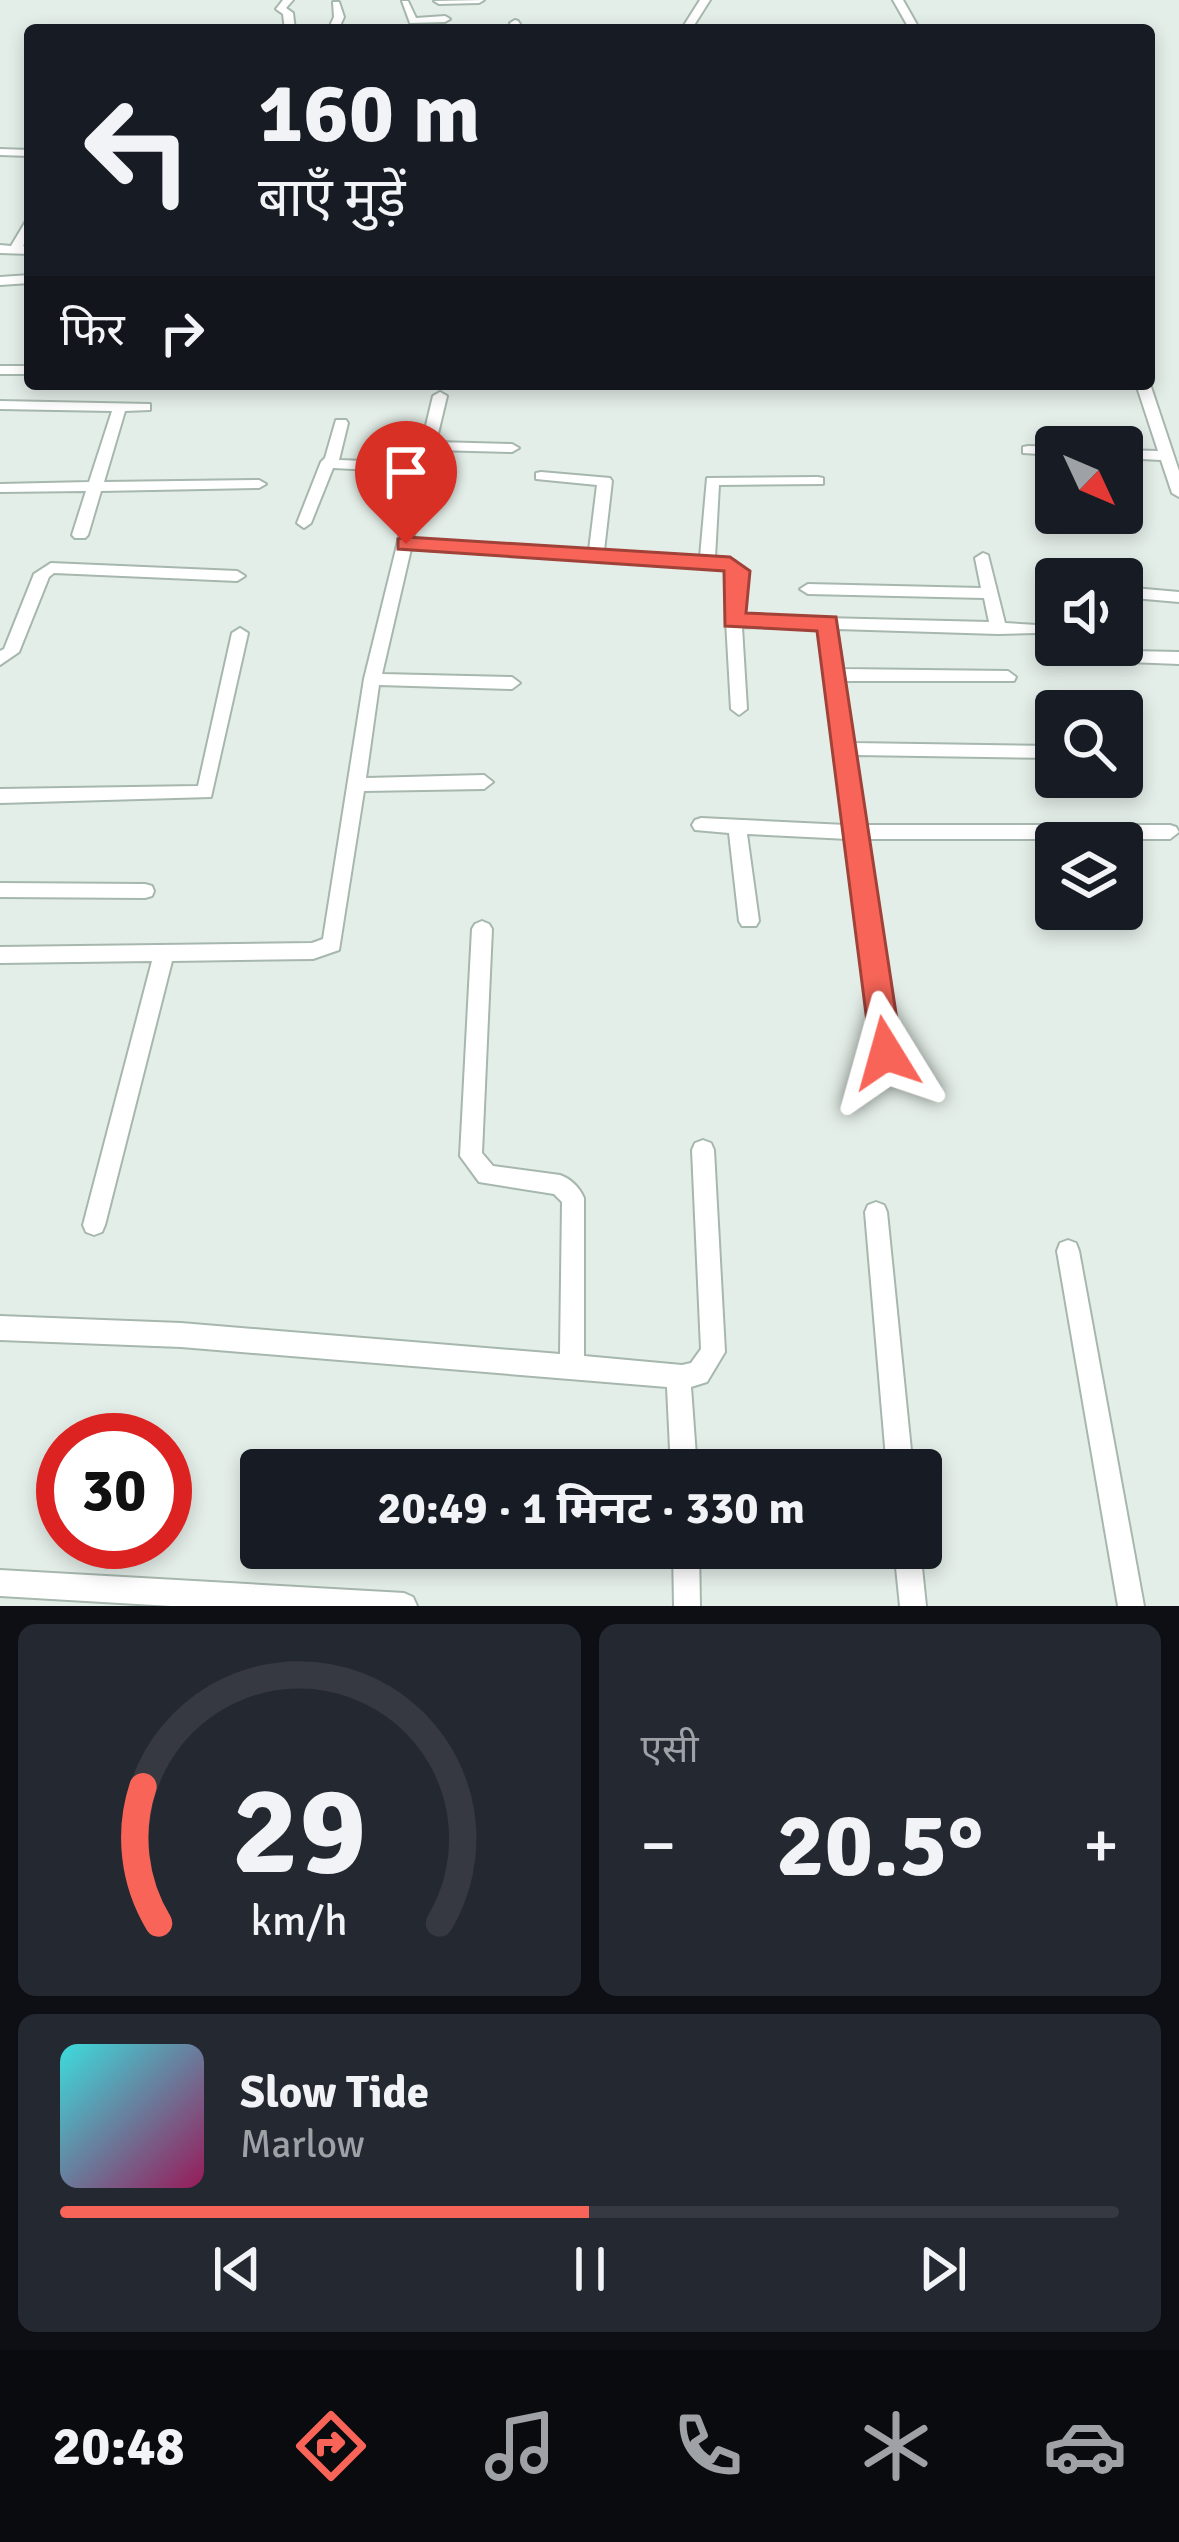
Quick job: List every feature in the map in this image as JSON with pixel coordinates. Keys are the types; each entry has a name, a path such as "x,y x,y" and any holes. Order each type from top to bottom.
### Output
{"street":[{"path":"288,0 281,10 289,13 290,24"},
{"path":"445,19 438,1 478,0"},
{"path":"405,3 411,20 445,19 456,24"},
{"path":"336,4 336,24"},
{"path":"1145,390 1179,493"},
{"path":"0,955 313,951 332,944 360,785 372,679 440,396"},
{"path":"0,405 145,406"},
{"path":"80,535 120,406"},
{"path":"304,523 341,423"},
{"path":"428,446 512,448"},
{"path":"1028,449 1035,450"},
{"path":"1143,455 1166,456"},
{"path":"328,462 424,468"},
{"path":"541,476 605,481 596,555"},
{"path":"706,563 712,481 818,481"},
{"path":"0,488 259,484"},
{"path":"406,544 730,564 738,571 734,621 739,709"},
{"path":"983,558 998,628"},
{"path":"0,659 11,652 42,574 51,568 237,576"},
{"path":"808,589 991,592"},
{"path":"1143,594 1179,597"},
{"path":"734,621 1031,629"},
{"path":"828,623 886,1053"},
{"path":"0,796 205,792 240,633"},
{"path":"1143,657 1179,658"},
{"path":"838,675 1007,676"},
{"path":"372,679 512,682"},
{"path":"846,749 1035,752"},
{"path":"360,785 484,782"},
{"path":"701,825 856,832 1170,832"},
{"path":"737,827 749,921"},
{"path":"0,890 145,891"},
{"path":"482,929 471,1156 481,1172 560,1185 573,1198 572,1366"},
{"path":"94,1226 164,952"},
{"path":"0,1328 182,1335 680,1378 698,1373 713,1352 703,1150"},
{"path":"876,1212 898,1449"},
{"path":"1068,1251 1131,1606"},
{"path":"680,1378 683,1449"},
{"path":"686,1569 687,1606"},
{"path":"910,1569 913,1606"},
{"path":"0,1583 404,1606"}],"route":[{"path":"406,544 730,564 738,571 734,621 828,623 886,1053"}]}
